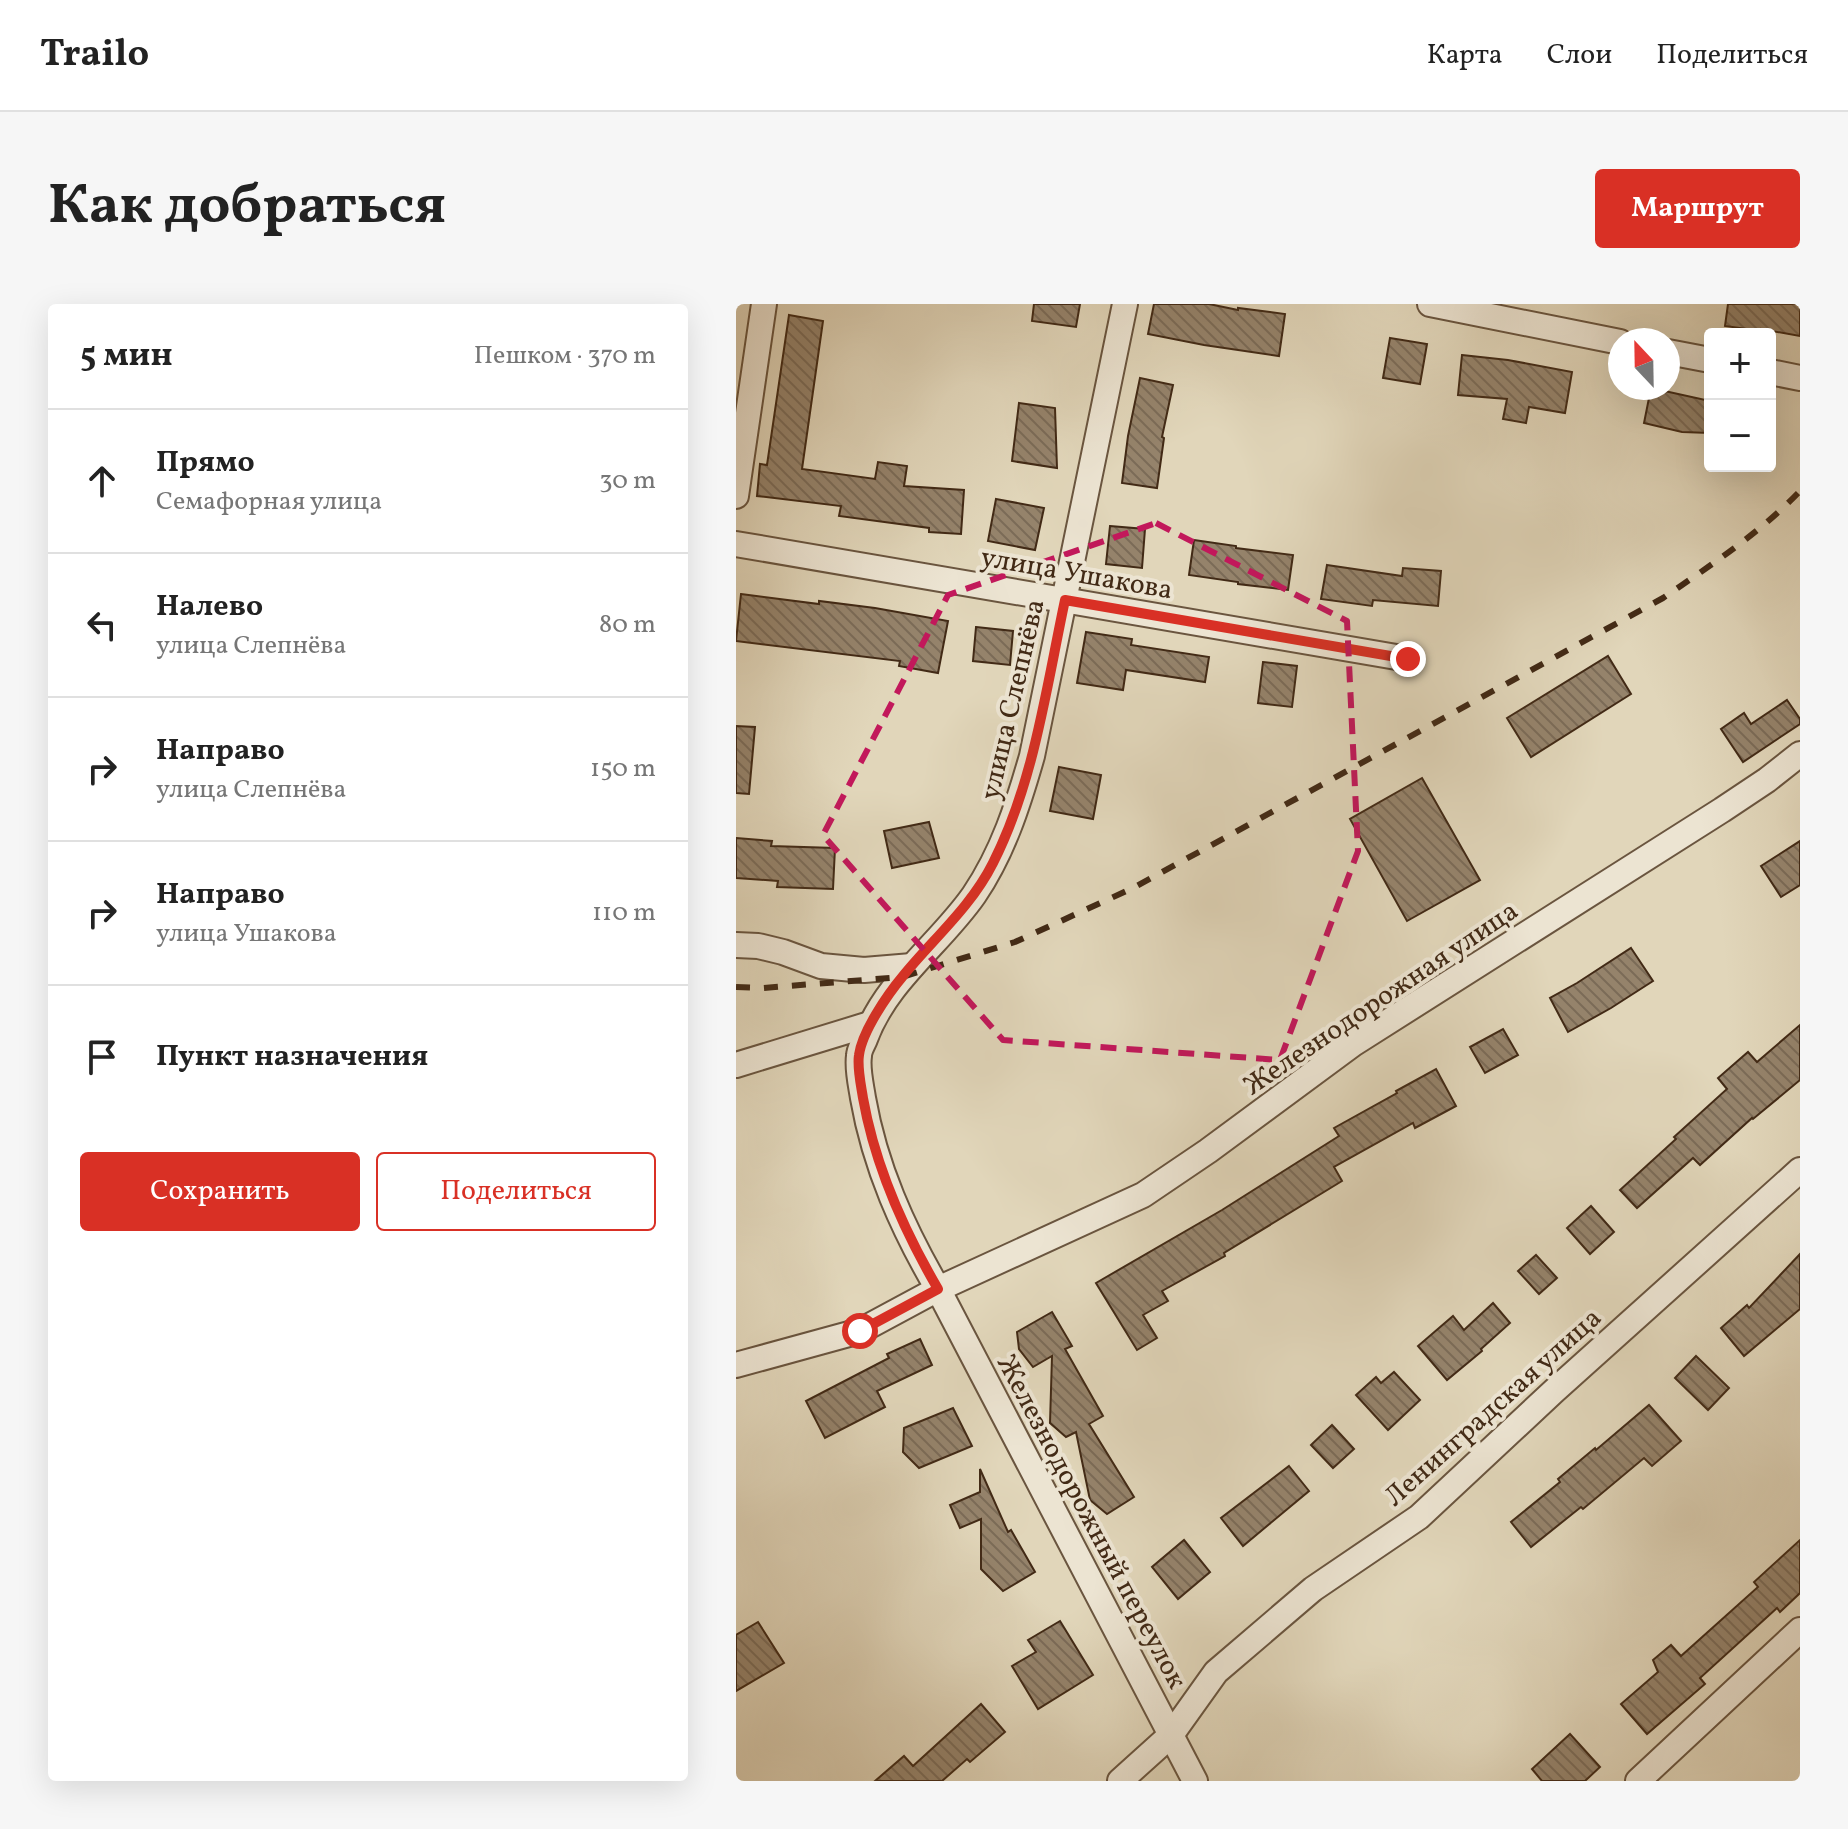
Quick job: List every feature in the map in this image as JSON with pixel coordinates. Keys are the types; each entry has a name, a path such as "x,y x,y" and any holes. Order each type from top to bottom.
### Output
{"street":[{"path":"736,496 764,304"},
{"name":"улица Слепнёва","path":"938,1289 912,1245 882,1173 869,1128 859,1055 870,1024 888,996 973,896 992,866 1014,818 1032,756 1125,304"},
{"path":"1430,304 1608,340"},
{"path":"1680,354 1704,359"},
{"path":"1776,373 1800,378"},
{"name":"улица Ушакова","path":"736,544 1408,659"},
{"name":"Железнодорожная улица","path":"736,1365 860,1331 938,1289 1143,1195 1353,1044 1722,810 1800,754"},
{"path":"736,945 783,952 821,966 864,970 912,966"},
{"path":"736,1065 870,1024"},
{"name":"Ленинградская улица","path":"1120,1781 1171,1735 1216,1672 1313,1589 1419,1517 1800,1170"},
{"name":"Железнодорожный переулок","path":"938,1289 1195,1781"},
{"path":"1638,1781 1800,1630"}],"highlighted area":[{"path":"1156,523 1347,621 1358,851 1280,1060 1003,1040 823,835 948,595"}],"building":[{"path":"1034,304 1080,304 1076,327 1032,321"},
{"path":"1154,304 1209,304 1285,314 1279,356 1148,334"},
{"path":"1728,304 1800,304 1800,336 1776,332 1776,328 1725,326"},
{"path":"789,315 823,321 802,469 875,479 878,462 907,466 904,486 964,490 961,534 929,532 929,528 839,516 841,506 757,496 760,464 767,465"},
{"path":"1390,338 1427,344 1420,384 1383,378"},
{"path":"1462,355 1572,372 1565,413 1529,407 1526,423 1503,419 1507,399 1458,395"},
{"path":"1140,378 1173,385 1162,437 1157,488 1122,483"},
{"path":"1680,394 1704,400 1704,433 1682,432 1644,423 1649,400 1680,400"},
{"path":"1019,403 1055,408 1057,468 1012,461"},
{"path":"996,499 1044,508 1035,550 988,541"},
{"path":"1110,526 1145,529 1142,568 1106,564"},
{"path":"1194,540 1293,555 1288,590 1189,575"},
{"path":"1327,565 1402,576 1403,568 1441,571 1438,606 1373,600 1372,606 1321,599"},
{"path":"741,594 875,608 948,621 938,673 899,666 900,661 736,641"},
{"path":"976,627 1013,631 1010,665 973,661"},
{"path":"1086,632 1132,639 1131,645 1209,657 1205,682 1126,670 1123,690 1077,683"},
{"path":"1608,656 1631,694 1531,757 1507,718"},
{"path":"1263,662 1297,666 1292,707 1258,703"},
{"path":"1787,700 1800,724 1743,762 1721,729 1744,713 1751,724"},
{"path":"736,726 755,727 749,794 736,793"},
{"path":"1059,767 1101,775 1093,819 1050,811"},
{"path":"1422,778 1480,880 1407,921 1350,819"},
{"path":"929,822 939,858 892,868 884,831"},
{"path":"736,838 772,841 771,846 835,848 833,889 777,887 778,881 736,878"},
{"path":"1800,841 1800,885 1781,897 1761,866"},
{"path":"1631,948 1653,981 1568,1032 1550,998"},
{"path":"1800,1025 1800,1080 1700,1165 1693,1158 1637,1208 1620,1190 1727,1089 1718,1078 1748,1052 1757,1062"},
{"path":"1503,1029 1518,1055 1485,1073 1470,1047"},
{"path":"1436,1069 1456,1106 1415,1128 1413,1123 1334,1167 1342,1181 1224,1253 1225,1256 1162,1291 1168,1301 1143,1315 1157,1338 1137,1350 1096,1283 1222,1210 1339,1136 1334,1128"},
{"path":"1591,1206 1614,1232 1590,1254 1567,1228"},
{"path":"1800,1254 1800,1309 1744,1356 1721,1328 1747,1305 1749,1308"},
{"path":"1536,1255 1557,1278 1539,1294 1518,1271"},
{"path":"1493,1303 1510,1323 1447,1380 1418,1346 1453,1316 1464,1330"},
{"path":"1052,1312 1072,1346 1065,1349 1103,1416 1089,1424 1134,1497 1107,1514 1090,1500 1076,1432 1066,1437 1050,1423 1052,1356 1033,1367 1019,1349 1017,1332"},
{"path":"920,1339 932,1365 877,1391 885,1407 825,1438 806,1401 889,1358 887,1354"},
{"path":"1696,1356 1729,1388 1708,1410 1675,1378"},
{"path":"1394,1372 1420,1400 1388,1430 1356,1395 1376,1377 1381,1383"},
{"path":"1649,1405 1681,1441 1652,1466 1644,1458 1531,1547 1511,1522 1560,1482 1558,1479"},
{"path":"953,1408 972,1446 919,1468 903,1452 904,1428"},
{"path":"1332,1425 1354,1449 1333,1468 1311,1445"},
{"path":"1289,1466 1309,1491 1243,1546 1221,1518"},
{"path":"980,1469 1008,1532 1011,1530 1035,1572 1003,1591 981,1569 981,1519 960,1528 950,1505 980,1492"},
{"path":"1184,1540 1210,1572 1178,1599 1152,1567"},
{"path":"1800,1540 1800,1593 1780,1612 1777,1608 1700,1678 1705,1684 1647,1734 1621,1704 1658,1672 1653,1660 1671,1645 1681,1656 1758,1587 1754,1582"},
{"path":"1060,1621 1093,1675 1038,1709 1012,1666 1036,1652 1028,1640"},
{"path":"758,1622 784,1663 736,1691 736,1635"},
{"path":"981,1704 1005,1732 970,1762 967,1759 942,1781 875,1781 904,1756 913,1766"},
{"path":"1570,1734 1600,1767 1585,1781 1542,1781 1532,1769"}],"railway":[{"path":"736,987 763,988 902,977 1015,942 1133,888 1663,598 1752,535 1800,491"}],"route":[{"path":"860,1331 938,1289 912,1245 882,1173 869,1128 859,1055 870,1024 888,996 973,896 992,866 1014,818 1032,756 1065,600 1408,659"}]}
